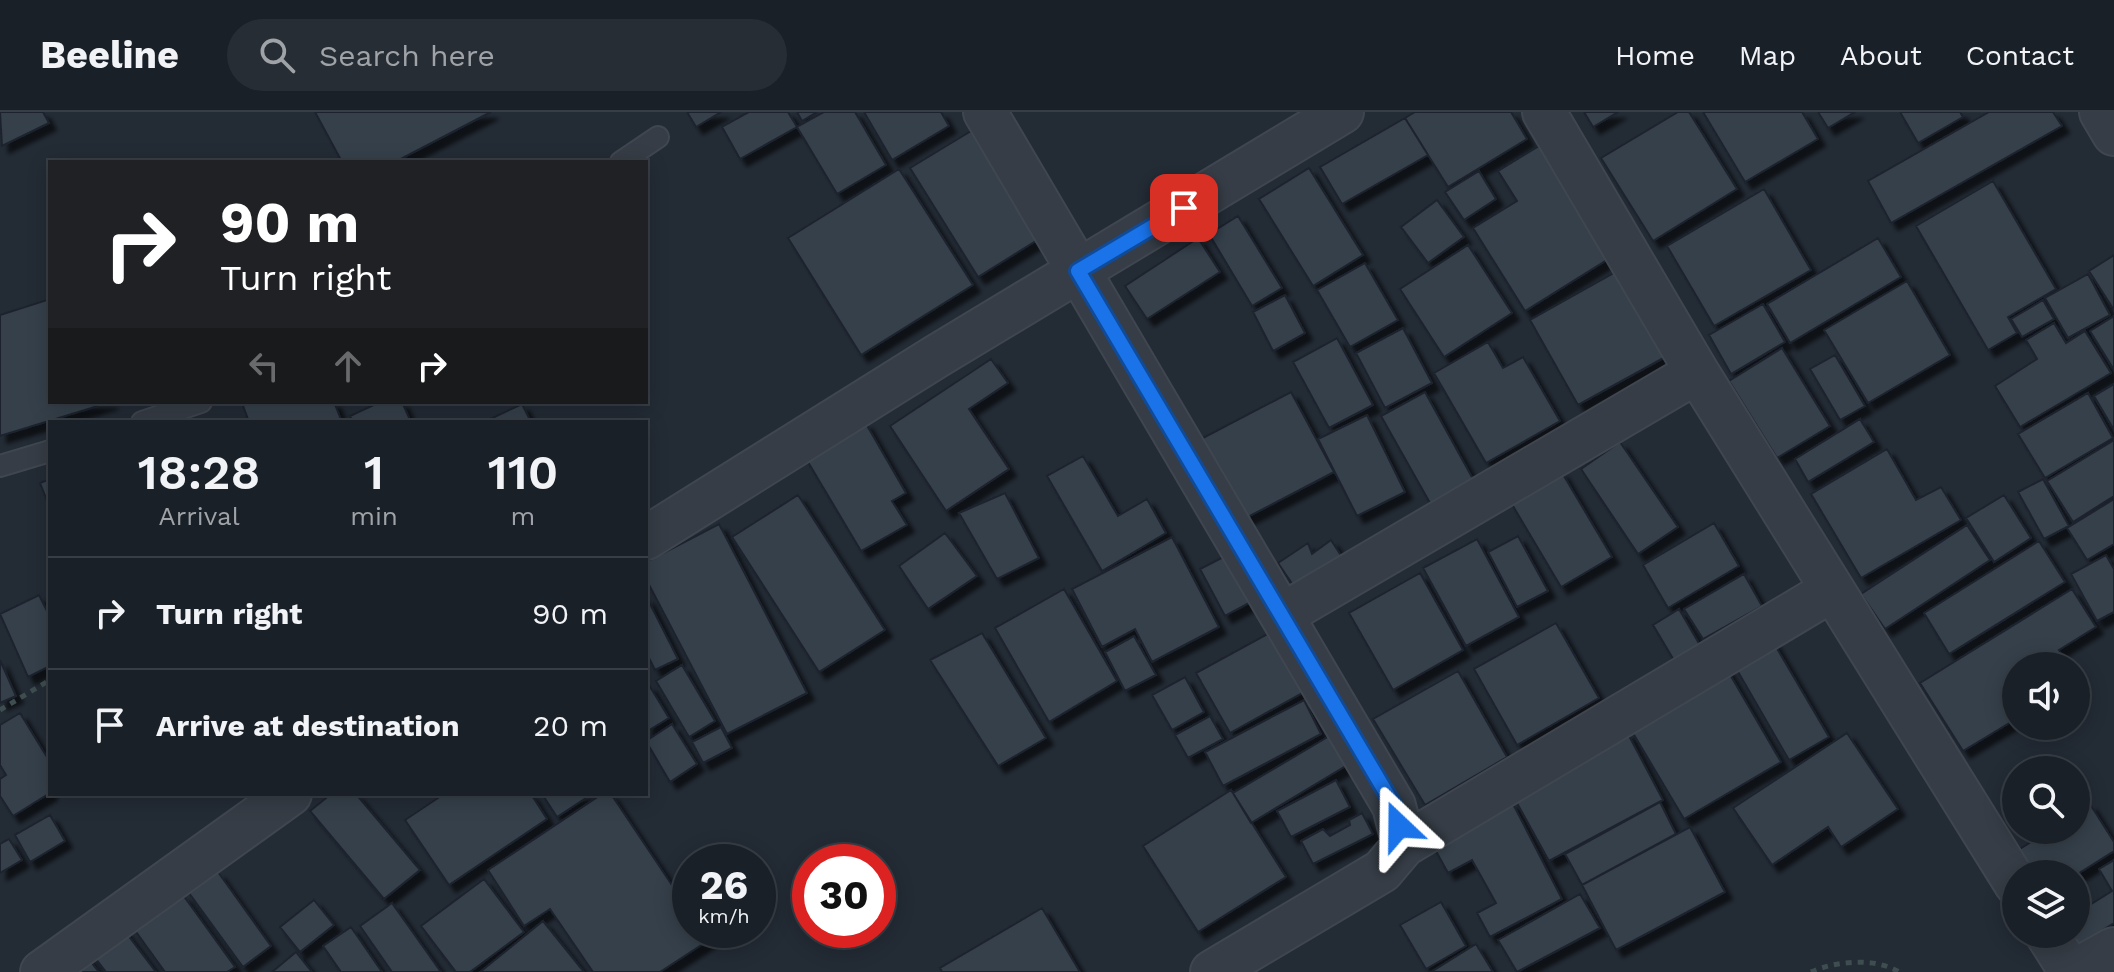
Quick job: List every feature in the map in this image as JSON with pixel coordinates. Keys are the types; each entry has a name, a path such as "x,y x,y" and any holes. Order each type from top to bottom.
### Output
{"street":[{"path":"985,112 1394,806 1404,845"},
{"path":"648,537 1342,112"},
{"path":"1544,112 1697,372 2002,862"},
{"path":"2101,112 2114,134"},
{"path":"1282,615 1697,372"},
{"path":"1212,972 1382,871 1404,845 1832,590"},
{"path":"42,972 287,796"},
{"path":"2057,948 2073,972 2114,950"}],"lane":[{"path":"624,160 658,137"},
{"path":"148,420 195,404"},
{"path":"0,466 48,452"}],"path":[{"path":"0,710 48,681"},
{"path":"1811,972 1831,963 1888,965 1899,972"}],"building":[{"path":"0,112 43,112 49,123 2,146"},
{"path":"315,112 491,112 399,160 341,160"},
{"path":"687,112 721,112 696,127"},
{"path":"749,112 788,112 797,127 740,159 722,127"},
{"path":"797,112 817,112 802,121"},
{"path":"824,112 855,112 886,165 837,194 797,127"},
{"path":"864,112 941,112 949,126 892,160"},
{"path":"1415,112 1511,112 1527,139 1448,187 1405,118"},
{"path":"1584,112 1618,112 1593,127"},
{"path":"1678,112 1689,112 1737,189 1653,241 1601,158"},
{"path":"1703,112 1802,112 1818,139 1745,182"},
{"path":"1818,112 1855,112 1828,128"},
{"path":"1900,112 1960,112 1963,117 1918,143"},
{"path":"1989,112 2053,112 2062,126 1891,223 1868,181"},
{"path":"1405,118 1428,155 1342,204 1320,167"},
{"path":"971,131 1039,239 978,277 910,168"},
{"path":"1539,146 1610,258 1525,311 1473,228 1517,201 1498,171"},
{"path":"1309,168 1363,255 1313,286 1259,199"},
{"path":"899,169 973,285 861,355 788,238"},
{"path":"1479,171 1496,199 1464,220 1445,192"},
{"path":"1993,181 2056,289 2008,317 2017,333 1988,350 1916,226"},
{"path":"1764,189 1811,270 1714,326 1667,246"},
{"path":"1437,200 1464,237 1428,263 1401,227"},
{"path":"1238,216 1282,288 1252,306 1209,234"},
{"path":"1198,238 1220,272 1147,319 1125,286"},
{"path":"1878,238 1901,277 1790,343 1767,304"},
{"path":"1468,245 1512,313 1444,357 1400,289"},
{"path":"2114,255 2114,310 2089,271"},
{"path":"1365,263 1398,320 1350,347 1317,290"},
{"path":"1621,269 1669,355 1578,405 1530,320"},
{"path":"2088,274 2110,315 2068,338 2045,298"},
{"path":"1907,281 1950,355 1868,403 1824,330"},
{"path":"1285,295 1305,333 1273,351 1253,312"},
{"path":"48,300 48,404 104,404 0,436 0,315"},
{"path":"2043,300 2054,319 2022,337 2011,319"},
{"path":"1763,304 1785,342 1731,374 1709,335"},
{"path":"2114,316 2114,370 2090,331"},
{"path":"2054,323 2066,343 2085,331 2111,373 2020,427 1995,386 2037,359 2026,340"},
{"path":"1403,328 1432,383 1385,408 1356,353"},
{"path":"1337,338 1373,405 1329,428 1293,362"},
{"path":"1488,342 1503,368 1523,357 1560,421 1486,463 1434,373"},
{"path":"1782,348 1830,426 1777,458 1729,381"},
{"path":"1835,355 1865,406 1840,420 1810,369"},
{"path":"991,359 1008,383 969,409 1009,469 946,511 890,426"},
{"path":"2114,384 2114,430 2094,396"},
{"path":"1291,392 1334,472 1242,520 1199,440"},
{"path":"1425,392 1473,479 1430,503 1381,416"},
{"path":"2088,393 2113,438 2045,478 2018,434"},
{"path":"242,404 335,404 341,420 248,420"},
{"path":"376,404 403,404 410,420 352,420 350,416"},
{"path":"522,404 530,420 488,420"},
{"path":"1367,415 1405,492 1357,516 1318,439"},
{"path":"1860,419 1874,442 1808,482 1795,459"},
{"path":"865,422 906,493 892,501 907,525 861,551 805,457"},
{"path":"2114,440 2114,496 2073,522 2047,481"},
{"path":"1620,442 1678,527 1638,554 1581,469"},
{"path":"1887,449 1916,500 1941,487 1961,520 1861,578 1811,494"},
{"path":"1083,456 1118,516 1147,499 1166,533 1102,571 1047,476"},
{"path":"1561,471 1612,557 1561,587 1510,501"},
{"path":"2043,479 2069,526 2044,539 2018,492"},
{"path":"48,480 48,503 40,483"},
{"path":"1005,493 1039,558 997,579 959,513"},
{"path":"798,495 885,630 819,672 732,537"},
{"path":"2004,495 2031,538 1994,562 1966,518"},
{"path":"2114,499 2114,544 2087,560 2067,528"},
{"path":"1714,523 1739,566 1668,608 1643,565"},
{"path":"719,524 807,693 727,734 648,583 648,561"},
{"path":"1967,525 1990,560 1885,629 1861,594"},
{"path":"945,533 977,576 928,609 899,566"},
{"path":"1518,536 1548,591 1517,607 1488,552"},
{"path":"1172,537 1219,627 1152,662 1135,629 1102,647 1072,589"},
{"path":"1477,539 1519,617 1466,646 1423,568"},
{"path":"1331,540 1342,557 1295,588 1278,563 1308,543 1312,554"},
{"path":"2039,541 2065,582 1949,654 1924,613"},
{"path":"1239,549 1264,595 1225,616 1200,569"},
{"path":"2106,555 2114,569 2114,612 2097,621 2071,574"},
{"path":"1420,573 1463,650 1393,690 1349,613"},
{"path":"1744,574 1762,606 1703,639 1684,609"},
{"path":"1064,589 1117,681 1049,722 995,628"},
{"path":"2072,589 2096,627 2060,652 2002,652 2002,727 1963,751 1920,683"},
{"path":"39,595 48,613 48,667 28,677 0,614"},
{"path":"648,600 678,659 655,670 648,656"},
{"path":"1679,609 1701,647 1675,662 1653,625"},
{"path":"1556,623 1599,698 1517,745 1474,669"},
{"path":"1271,632 1304,692 1230,733 1196,673"},
{"path":"982,633 1046,738 998,766 930,660"},
{"path":"1134,636 1156,675 1125,691 1105,652"},
{"path":"1772,640 1829,737 1789,760 1733,663"},
{"path":"0,660 16,696 0,703"},
{"path":"682,665 715,721 689,737 656,681"},
{"path":"1725,666 1781,762 1684,819 1627,723"},
{"path":"1458,671 1507,757 1425,805 1373,719"},
{"path":"1185,677 1204,712 1172,730 1152,695"},
{"path":"648,686 669,718 648,731"},
{"path":"1304,700 1321,734 1223,786 1205,752"},
{"path":"20,713 48,759 48,794 13,816 0,796 0,779 6,775 0,765 0,725"},
{"path":"1210,716 1223,739 1188,758 1175,735"},
{"path":"672,724 697,764 670,782 648,740"},
{"path":"721,727 732,748 703,763 692,742"},
{"path":"1627,732 1663,800 1549,861 1512,794"},
{"path":"1847,733 1898,809 1841,847 1828,827 1772,865 1733,808"},
{"path":"1331,735 1349,764 1251,823 1233,793"},
{"path":"1336,780 1350,807 1291,837 1277,811"},
{"path":"1231,790 1286,877 1198,932 1143,846"},
{"path":"329,796 358,796 420,870 384,899 310,811"},
{"path":"441,796 532,796 547,819 449,885 405,820"},
{"path":"543,796 589,796 557,817"},
{"path":"599,796 612,796 672,885 672,948 697,948 660,972 593,972 550,909 524,926 488,870"},
{"path":"1512,802 1562,899 1490,937 1477,913 1496,903 1472,860 1448,873 1431,842"},
{"path":"1660,802 1676,834 1582,885 1565,854"},
{"path":"2090,804 2114,842 2114,851 2090,866 2090,860 2009,860 2007,857 2028,844 2090,844"},
{"path":"1362,813 1373,834 1313,864 1301,841 1323,829 1330,836 1350,825 1349,820"},
{"path":"50,815 65,841 30,862 15,835"},
{"path":"1690,827 1725,892 1616,950 1582,885"},
{"path":"9,839 22,860 0,873 0,844"},
{"path":"2114,860 2114,923 2090,938 2090,905 2112,891 2099,869"},
{"path":"218,872 271,946 243,967 189,893"},
{"path":"484,879 524,932 470,972 456,972 421,926"},
{"path":"1580,894 1600,928 1517,972 1498,940"},
{"path":"183,895 235,967 227,972 165,972 134,929"},
{"path":"314,900 334,925 300,952 280,927"},
{"path":"1441,902 1466,946 1426,969 1400,925"},
{"path":"392,903 441,972 392,972 360,926"},
{"path":"1042,908 1080,972 942,972 940,968"},
{"path":"543,921 584,972 480,972"},
{"path":"121,926 156,972 106,972 89,950"},
{"path":"351,927 382,972 341,972 323,946"},
{"path":"1476,944 1493,972 1431,972"},
{"path":"83,952 99,972 57,972"},
{"path":"296,952 312,972 272,972"}],"route":[{"path":"1184,208 1078,271 1394,806 1399,826"}]}
